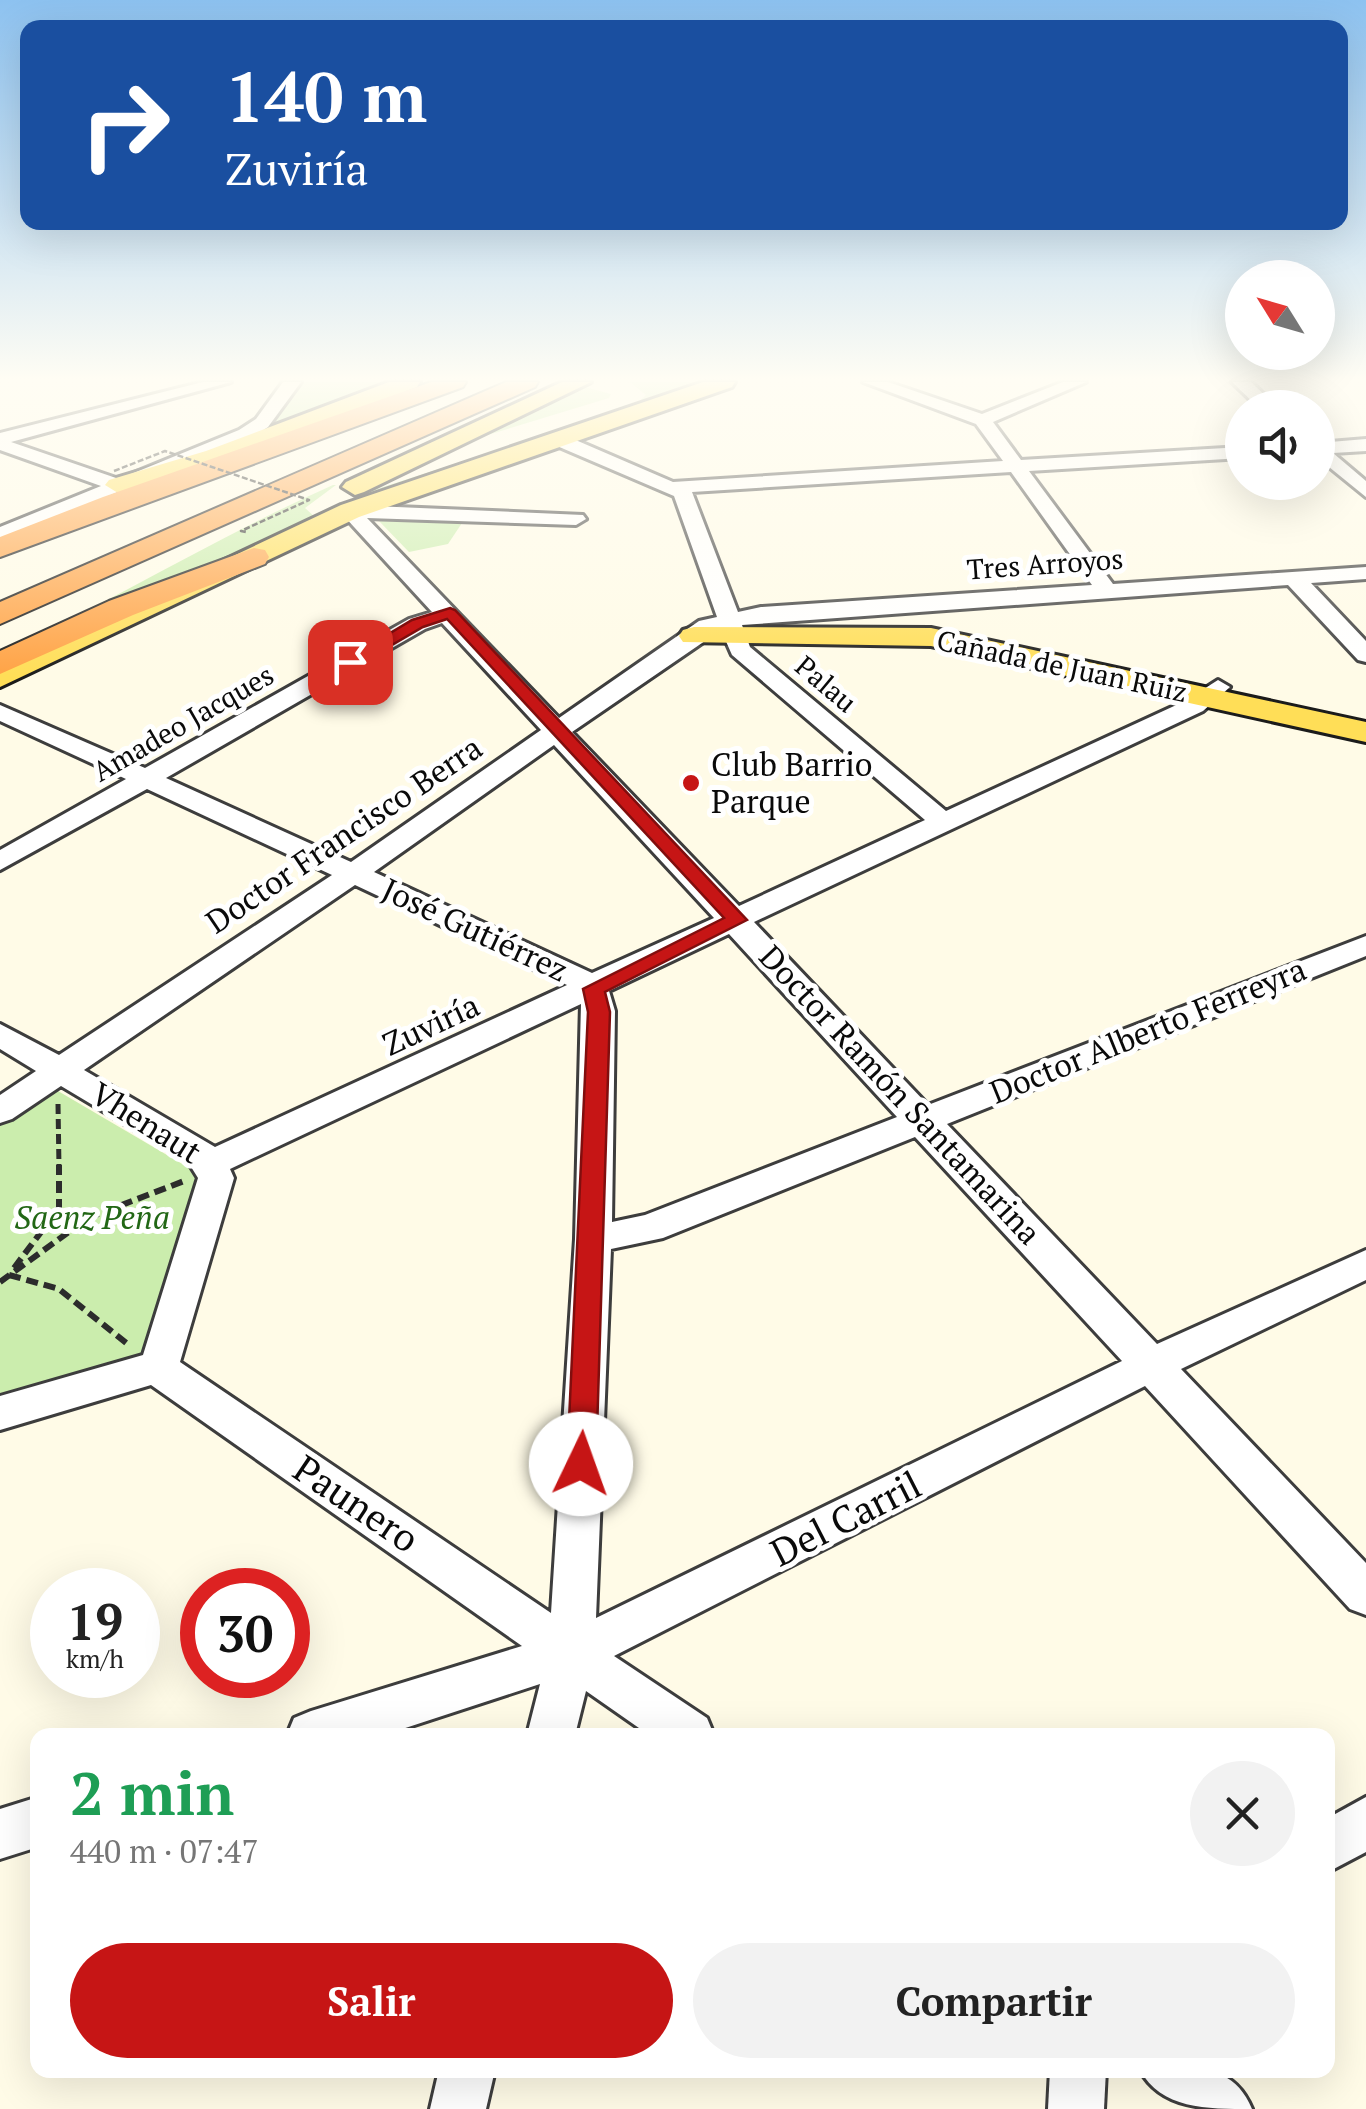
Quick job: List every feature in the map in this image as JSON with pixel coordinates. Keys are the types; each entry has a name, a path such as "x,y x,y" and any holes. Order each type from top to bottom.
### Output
{"highway":[{"path":"0,548 182,480"},
{"path":"0,562 192,480"},
{"path":"0,584 242,480"},
{"path":"0,614 303,480"},
{"path":"0,644 319,480"},
{"path":"0,664 250,545"}],"main road":[{"path":"350,500 375,480"},
{"path":"0,678 250,545 350,500 405,480"},
{"path":"350,500 416,480"},
{"name":"Cañada de Juan Ruiz","path":"694,636 732,628 911,615 1366,732"},
{"name":"Cañada de Juan Ruiz","path":"732,628 931,637 1366,720"}],"street":[{"path":"0,534 111,480"},
{"path":"658,480 683,494 732,628"},
{"path":"674,487 776,480"},
{"path":"1025,480 1107,590"},
{"path":"350,500 576,519"},
{"name":"Doctor Ramón Santamarina","path":"350,500 558,730 1366,1594"},
{"name":"Tres Arroyos","path":"911,615 1107,590 1366,574"},
{"path":"1294,578 1366,655"},
{"name":"Amadeo Jacques","path":"0,862 417,624 450,613"},
{"name":"Palau","path":"732,628 740,650 942,822"},
{"name":"Doctor Francisco Berra","path":"0,1111 694,636"},
{"name":"Zuviría","path":"211,1164 594,989 1194,706 1212,692"},
{"name":"José Gutiérrez","path":"0,712 354,872 568,972 594,989 599,1012 593,1239 572,1652 553,1728"},
{"name":"Doctor Alberto Ferreyra","path":"593,1239 650,1228 1366,945"},
{"name":"Vhenaut","path":"0,1035 200,1153 211,1164 216,1178 165,1353 156,1367"},
{"name":"Del Carril","path":"333,1728 572,1652 665,1610 1152,1365 1366,1264"},
{"path":"0,1413 156,1367"},
{"name":"Paunero","path":"156,1367 680,1728"},
{"path":"1335,1842 1366,1822"},
{"path":"458,2109 465,2078"},
{"path":"1076,2109 1078,2078"},
{"path":"1179,2078 1224,2109"}],"path":[{"path":"250,545 241,531 309,500 251,480"},
{"path":"9,1274 59,1208 60,1070"},
{"path":"0,1280 88,1218 201,1175 211,1164"},
{"path":"9,1274 60,1289 156,1367"}],"green space":[{"path":"403,480 420,480 365,499 358,495"},
{"path":"333,485 305,508 316,518 198,573 0,654 249,525"},
{"path":"379,521 462,523 448,544 409,552"},
{"name":"Saenz Peña","path":"58,1091 201,1175 146,1359 0,1395 0,1124 43,1094"}],"place":[{"name":"Club Barrio Parque","path":"691,783"}],"route":[{"path":"350,662 417,624 450,613 736,920 594,989 599,1012 593,1239 581,1464"}]}
